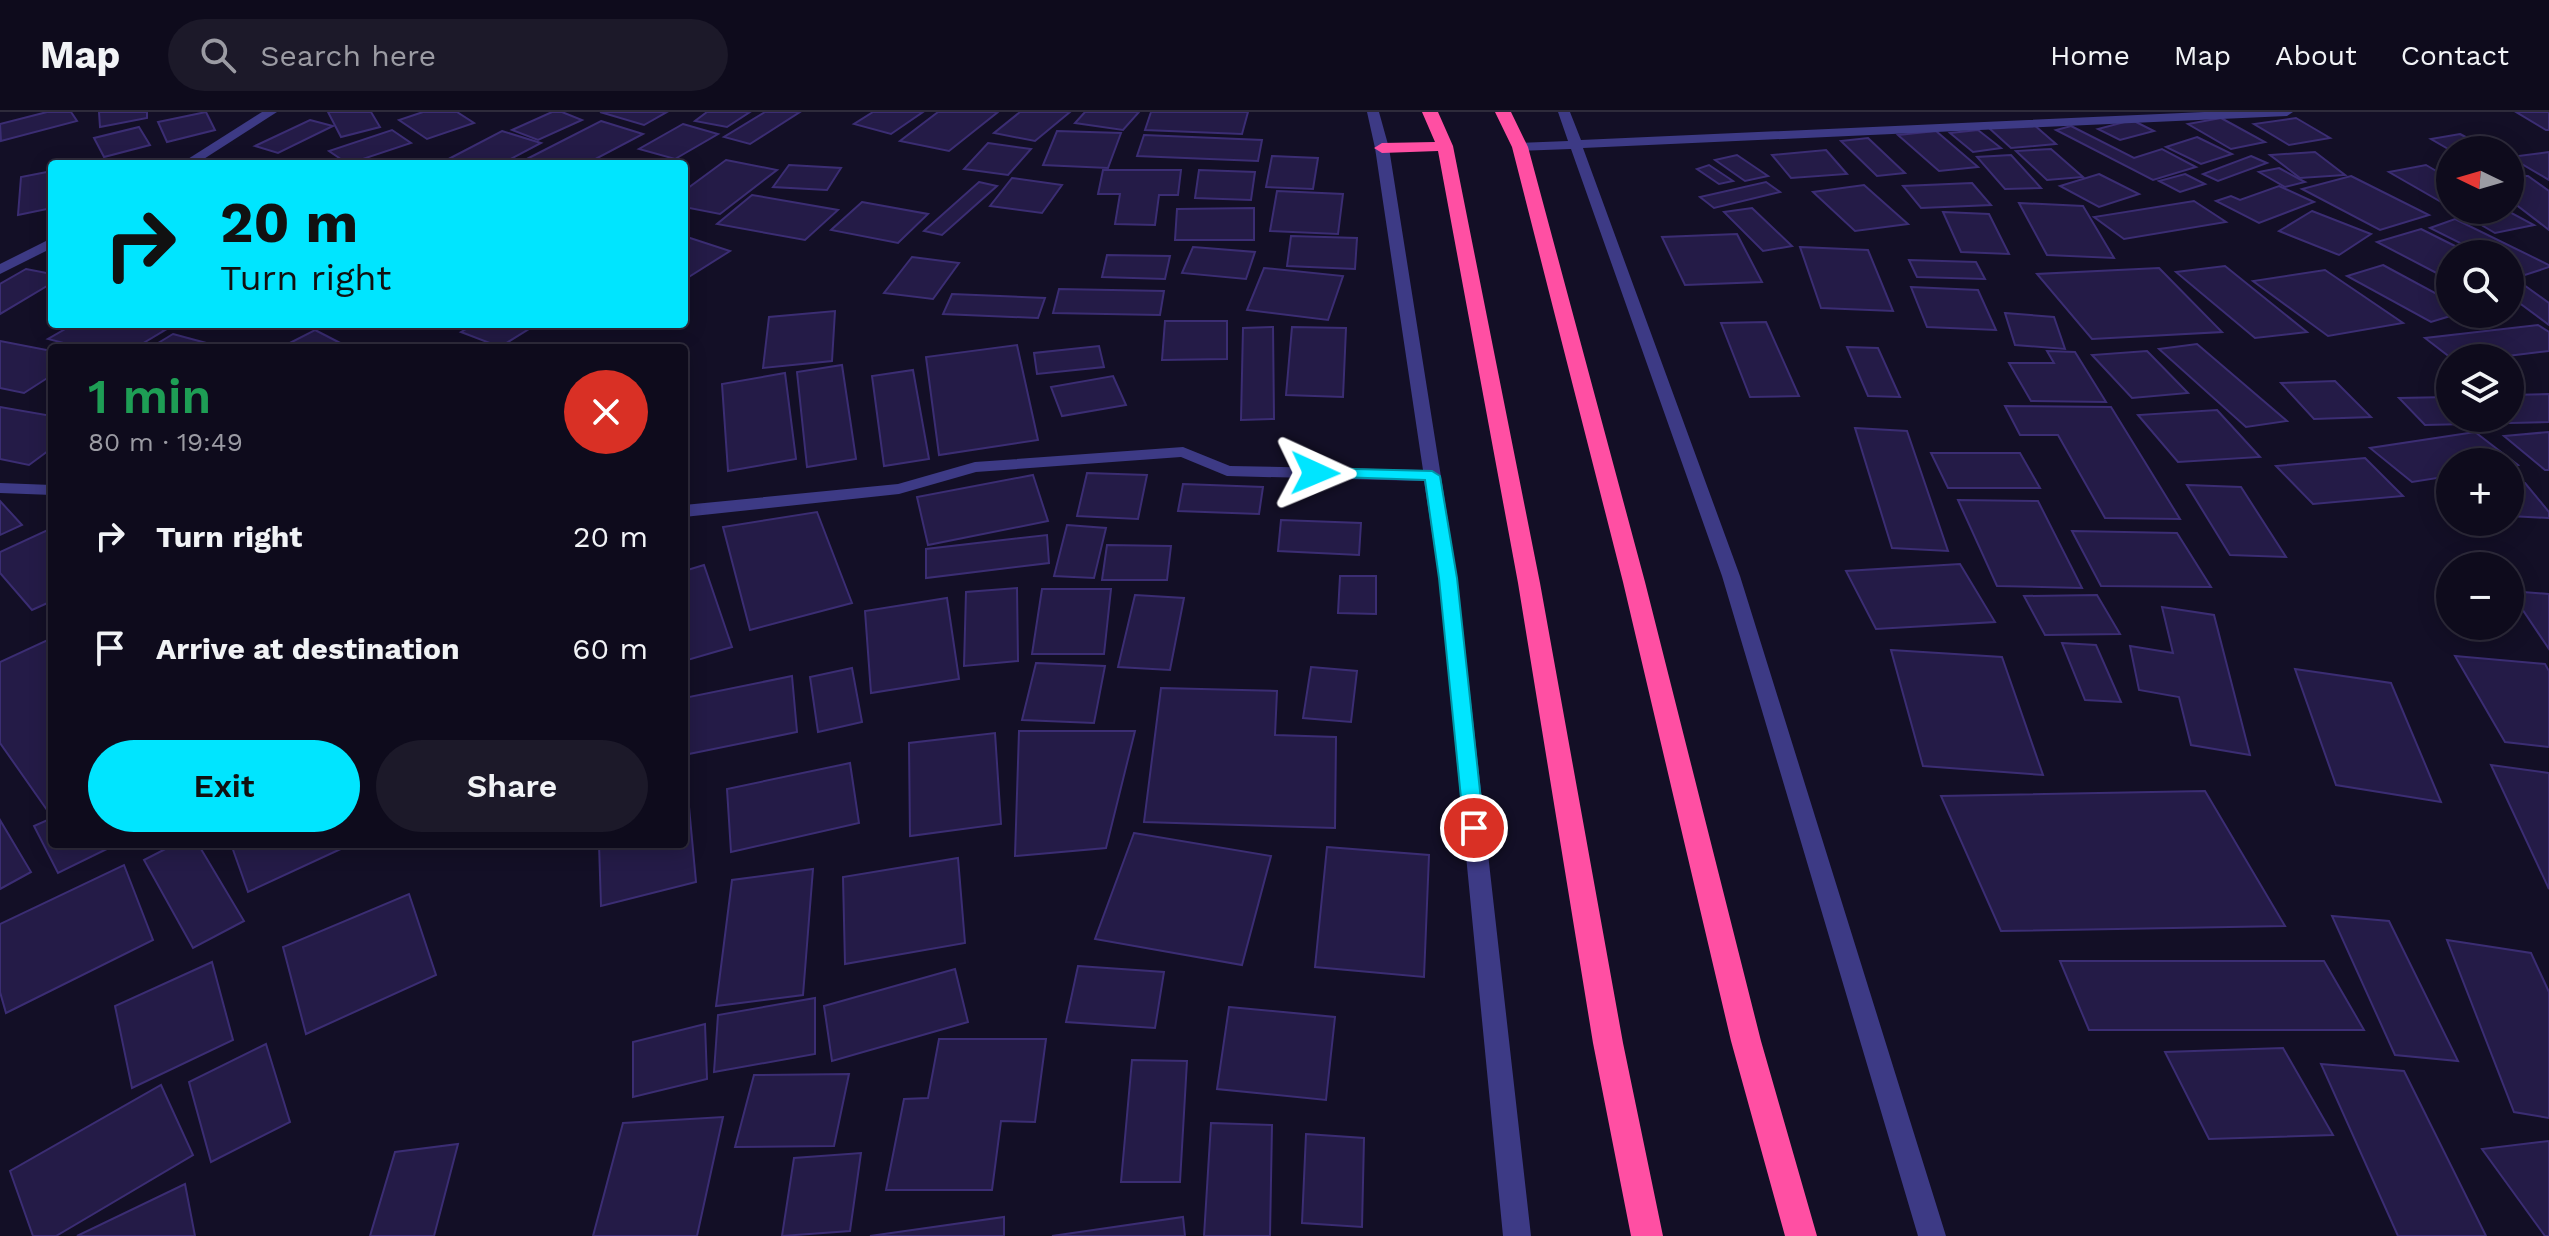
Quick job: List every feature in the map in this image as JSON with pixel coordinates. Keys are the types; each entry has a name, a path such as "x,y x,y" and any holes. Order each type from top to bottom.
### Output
{"highway":[{"path":"1430,112 1445,146 1529,583 1608,1043 1647,1236"},
{"path":"1503,112 1520,147 1634,582 1746,1041 1801,1236"},
{"path":"1382,148 1445,146"}],"street":[{"path":"193,160 271,112"},
{"path":"1373,112 1382,148 1448,578 1517,1236"},
{"path":"1564,112 1731,576 1932,1236"},
{"path":"1520,147 2287,112"},
{"path":"0,270 48,244"},
{"path":"688,511 899,489 975,467 1183,452 1227,471 1432,476"},
{"path":"0,488 48,490"}],"building":[{"path":"47,112 71,112 77,121 1,141 0,124"},
{"path":"99,112 147,112 147,118 100,127"},
{"path":"206,112 215,130 167,142 158,122"},
{"path":"328,112 371,112 380,127 341,137"},
{"path":"423,112 457,112 474,123 427,139 399,120"},
{"path":"552,112 562,112 582,120 538,140 512,130"},
{"path":"600,112 667,112 644,125"},
{"path":"707,112 750,112 727,127 695,121"},
{"path":"765,112 800,112 750,144 724,137"},
{"path":"873,112 923,112 891,134 854,124"},
{"path":"938,112 998,112 949,151 900,141"},
{"path":"1020,112 1070,112 1035,141 994,133"},
{"path":"1085,112 1139,112 1123,130 1075,123"},
{"path":"1151,112 1248,112 1242,134 1145,130"},
{"path":"2516,112 2549,112 2549,130 2546,130"},
{"path":"2221,118 2265,142 2231,149 2188,124"},
{"path":"2296,118 2330,138 2289,145 2254,124"},
{"path":"310,120 333,126 278,153 255,146"},
{"path":"2132,120 2154,131 2120,140 2098,129"},
{"path":"601,121 643,134 594,160 525,160"},
{"path":"683,124 718,134 675,159 639,149"},
{"path":"2033,124 2056,144 2011,148 1989,128"},
{"path":"2071,126 2134,158 2162,149 2196,167 2153,180 2056,130"},
{"path":"139,127 150,145 104,157 94,138"},
{"path":"392,130 411,143 360,160 342,160 329,151"},
{"path":"1978,130 2001,148 1973,152 1950,133"},
{"path":"502,131 541,143 509,160 447,160"},
{"path":"1057,131 1121,133 1108,168 1043,165"},
{"path":"1936,131 1978,167 1939,171 1898,135"},
{"path":"1144,135 1262,140 1258,161 1137,156"},
{"path":"2197,137 2232,154 2201,164 2166,147"},
{"path":"1868,138 1905,173 1877,176 1841,141"},
{"path":"988,143 1031,149 1008,175 964,169"},
{"path":"2051,149 2083,177 2047,180 2016,151"},
{"path":"1826,150 1847,174 1791,178 1772,155"},
{"path":"2315,152 2345,175 2300,178 2270,155"},
{"path":"2549,152 2549,180 2524,165 2524,155"},
{"path":"1737,155 1768,176 1745,181 1715,160"},
{"path":"2011,155 2041,188 2005,189 1977,157"},
{"path":"1272,156 1318,158 1313,189 1266,187"},
{"path":"2251,156 2267,163 2218,181 2203,174"},
{"path":"726,160 777,170 720,214 688,208 688,188"},
{"path":"789,165 841,168 827,190 773,187"},
{"path":"1709,165 1733,181 1719,184 1697,169"},
{"path":"2426,165 2436,171 2436,199 2389,172"},
{"path":"2279,168 2305,182 2285,187 2259,172"},
{"path":"1103,170 1181,170 1178,195 1159,195 1155,225 1115,224 1120,194 1098,194"},
{"path":"1199,170 1255,172 1251,200 1195,198"},
{"path":"48,172 48,209 18,215 21,177"},
{"path":"2099,174 2139,194 2099,207 2060,186"},
{"path":"2185,174 2205,184 2180,192 2159,181"},
{"path":"2351,176 2429,215 2380,230 2302,189"},
{"path":"2524,176 2549,191 2549,230 2524,211"},
{"path":"1012,178 1062,185 1042,213 990,206"},
{"path":"979,182 997,186 942,235 924,231"},
{"path":"1766,182 1780,192 1714,208 1700,197"},
{"path":"1972,183 1991,205 1921,208 1903,186"},
{"path":"1864,185 1908,224 1855,231 1813,192"},
{"path":"2279,186 2314,202 2259,223 2216,201 2231,196 2240,200"},
{"path":"1277,191 1343,194 1338,234 1270,231"},
{"path":"752,195 838,210 805,240 717,224"},
{"path":"2194,201 2226,222 2124,239 2094,217"},
{"path":"862,202 928,214 898,243 831,230"},
{"path":"2019,203 2083,206 2114,258 2047,255"},
{"path":"1254,208 1254,240 1175,240 1177,209"},
{"path":"1752,208 1792,246 1763,251 1724,212"},
{"path":"2312,211 2371,234 2339,255 2279,231"},
{"path":"1943,212 1989,214 2009,254 1961,252"},
{"path":"2524,220 2534,225 2495,233 2480,224 2524,224"},
{"path":"2441,224 2465,224 2498,240 2454,240 2430,228"},
{"path":"2421,229 2443,240 2436,240 2436,273 2377,242"},
{"path":"1737,234 1762,282 1685,285 1662,237"},
{"path":"1291,236 1357,238 1355,269 1287,266"},
{"path":"688,237 730,251 688,277"},
{"path":"1193,247 1255,252 1246,279 1182,273"},
{"path":"1800,247 1868,250 1893,311 1821,308"},
{"path":"2524,253 2549,265 2549,267 2525,275"},
{"path":"1107,255 1170,256 1165,279 1102,277"},
{"path":"912,257 959,263 933,299 884,293"},
{"path":"1909,260 1976,262 1985,279 1917,277"},
{"path":"2383,265 2436,293 2436,320 2431,322 2347,276"},
{"path":"2225,266 2307,332 2255,338 2176,272"},
{"path":"1264,268 1343,276 1328,320 1247,310"},
{"path":"2159,268 2222,332 2092,339 2037,274"},
{"path":"26,269 48,273 48,285 0,314 0,284"},
{"path":"2325,270 2403,323 2328,336 2253,281"},
{"path":"2524,285 2549,303 2549,325 2524,306"},
{"path":"1911,287 1978,290 1996,330 1927,327"},
{"path":"1059,289 1164,291 1160,315 1053,313"},
{"path":"952,294 1045,298 1038,318 943,314"},
{"path":"835,311 832,361 763,368 769,317"},
{"path":"2005,313 2054,317 2065,349 2015,345"},
{"path":"1165,321 1227,321 1227,359 1162,360"},
{"path":"1766,322 1799,396 1750,397 1721,323"},
{"path":"2538,325 2549,332 2549,351 2524,354 2524,344 2436,344 2436,346 2425,338 2524,328"},
{"path":"1273,327 1274,419 1241,420 1243,328"},
{"path":"1292,327 1346,328 1343,397 1286,395"},
{"path":"67,328 165,330 142,344 67,344 48,339"},
{"path":"468,328 531,328 505,344 492,344 461,332"},
{"path":"315,330 342,344 288,344"},
{"path":"173,334 210,344 157,344"},
{"path":"0,341 48,350 48,378 24,393 0,388"},
{"path":"2197,344 2287,421 2246,427 2159,349"},
{"path":"1017,345 1038,440 939,455 926,357"},
{"path":"1099,346 1104,367 1037,374 1034,353"},
{"path":"1847,347 1878,348 1900,397 1868,396"},
{"path":"2047,351 2075,352 2106,402 2031,401 2009,363 2054,363"},
{"path":"2147,351 2188,393 2132,398 2092,355"},
{"path":"842,365 856,459 807,467 797,372"},
{"path":"913,370 929,459 884,466 872,376"},
{"path":"785,373 796,459 728,471 722,384"},
{"path":"1113,376 1126,405 1062,416 1051,387"},
{"path":"2335,381 2371,417 2314,419 2281,383"},
{"path":"2549,394 2549,422 2524,423 2524,395"},
{"path":"2436,397 2436,425 2425,425 2399,398"},
{"path":"2005,406 2111,407 2180,519 2105,518 2058,435 2020,435"},
{"path":"0,407 48,415 48,451 29,465 0,459"},
{"path":"2217,410 2260,457 2178,462 2138,415"},
{"path":"1855,428 1907,431 1948,551 1892,548"},
{"path":"2475,432 2496,448 2436,448 2436,478 2412,482 2370,448"},
{"path":"2549,432 2549,470 2524,453 2524,448 2518,448 2504,436"},
{"path":"1931,453 2020,453 2040,488 1948,488"},
{"path":"2365,458 2403,496 2313,504 2276,466"},
{"path":"1087,473 1147,475 1138,519 1077,516"},
{"path":"1033,475 1048,521 928,545 917,497"},
{"path":"2524,483 2549,512 2549,518 2524,517"},
{"path":"1183,484 1263,487 1259,514 1178,511"},
{"path":"2187,485 2241,487 2286,557 2230,555"},
{"path":"1958,500 2038,501 2082,588 1997,586"},
{"path":"0,501 22,525 0,535"},
{"path":"817,512 852,603 750,630 723,527"},
{"path":"1281,520 1361,523 1359,555 1278,551"},
{"path":"1067,525 1106,528 1094,578 1054,576"},
{"path":"48,530 48,603 32,610 0,573 0,552"},
{"path":"2072,531 2177,533 2211,587 2101,586"},
{"path":"1047,535 1049,563 926,578 926,549"},
{"path":"1107,545 1171,546 1167,580 1102,580"},
{"path":"1960,564 1995,622 1876,629 1846,571"},
{"path":"704,565 732,647 688,660 688,570"},
{"path":"1340,576 1376,576 1376,614 1338,613"},
{"path":"1017,588 1018,661 964,666 966,592"},
{"path":"1042,589 1111,589 1104,654 1032,654"},
{"path":"2524,592 2549,594 2549,649 2524,612"},
{"path":"1135,595 1184,598 1170,670 1118,667"},
{"path":"2097,595 2120,634 2045,635 2024,596"},
{"path":"947,598 959,679 871,693 865,611"},
{"path":"2162,607 2214,615 2250,755 2191,745 2179,697 2139,690 2130,646 2173,653"},
{"path":"48,640 47,810 0,743 0,662"},
{"path":"2062,643 2096,645 2121,702 2085,700"},
{"path":"1891,650 2002,657 2043,775 1923,766"},
{"path":"2455,656 2545,664 2549,671 2549,747 2505,742"},
{"path":"1036,663 1105,666 1094,723 1022,720"},
{"path":"1311,667 1357,671 1351,722 1303,718"},
{"path":"852,668 862,722 818,732 810,677"},
{"path":"2295,669 2391,683 2441,802 2336,785"},
{"path":"792,676 797,732 688,754 688,697"},
{"path":"1161,688 1277,691 1275,735 1336,737 1335,828 1144,822"},
{"path":"1019,731 1135,731 1106,848 1015,856"},
{"path":"995,733 1001,824 910,836 909,743"},
{"path":"850,763 859,823 731,852 727,789"},
{"path":"2491,765 2549,773 2549,889"},
{"path":"2205,791 2285,926 2001,931 1941,796"},
{"path":"688,796 696,882 601,906 599,848 688,848"},
{"path":"0,820 31,872 0,889"},
{"path":"48,820 48,848 109,848 58,873 34,826"},
{"path":"1134,833 1271,856 1242,965 1095,939"},
{"path":"1327,847 1429,855 1424,977 1315,967"},
{"path":"167,848 200,848 244,921 193,948 144,860"},
{"path":"232,848 343,848 248,892"},
{"path":"958,858 965,943 845,964 843,877"},
{"path":"124,865 153,940 6,1013 0,992 0,924"},
{"path":"813,869 803,995 716,1006 732,880"},
{"path":"409,894 436,975 306,1034 283,947"},
{"path":"2332,916 2389,921 2458,1061 2395,1055"},
{"path":"2447,940 2531,953 2549,992 2549,1118 2514,1112"},
{"path":"2060,961 2324,961 2364,1030 2089,1030"},
{"path":"212,962 233,1040 132,1088 115,1006"},
{"path":"1078,966 1164,972 1155,1028 1066,1022"},
{"path":"955,969 968,1022 832,1061 824,1006"},
{"path":"815,998 815,1054 714,1072 718,1015"},
{"path":"1229,1007 1335,1017 1326,1100 1217,1089"},
{"path":"705,1024 707,1079 633,1097 633,1042"},
{"path":"939,1039 1046,1039 1035,1122 1001,1121 992,1190 886,1190 904,1099 928,1098"},
{"path":"266,1044 290,1122 211,1162 189,1082"},
{"path":"2283,1048 2333,1135 2209,1139 2165,1052"},
{"path":"1132,1060 1187,1061 1180,1182 1121,1182"},
{"path":"2321,1064 2404,1071 2486,1236 2398,1236"},
{"path":"849,1074 834,1146 735,1147 754,1075"},
{"path":"161,1085 193,1155 56,1236 33,1236 10,1171"},
{"path":"723,1117 697,1236 593,1236 623,1123"},
{"path":"1211,1123 1272,1125 1270,1236 1204,1236"},
{"path":"1306,1134 1364,1138 1362,1227 1302,1223"},
{"path":"2549,1141 2549,1236 2545,1236 2482,1149"},
{"path":"458,1144 434,1236 370,1236 395,1152"},
{"path":"861,1153 850,1231 782,1236 794,1158"},
{"path":"185,1184 195,1236 77,1236"},
{"path":"1004,1217 1004,1236 870,1236"},
{"path":"1183,1217 1185,1236 1052,1236"}],"route":[{"path":"1315,473 1432,476 1448,578 1474,828"}]}
